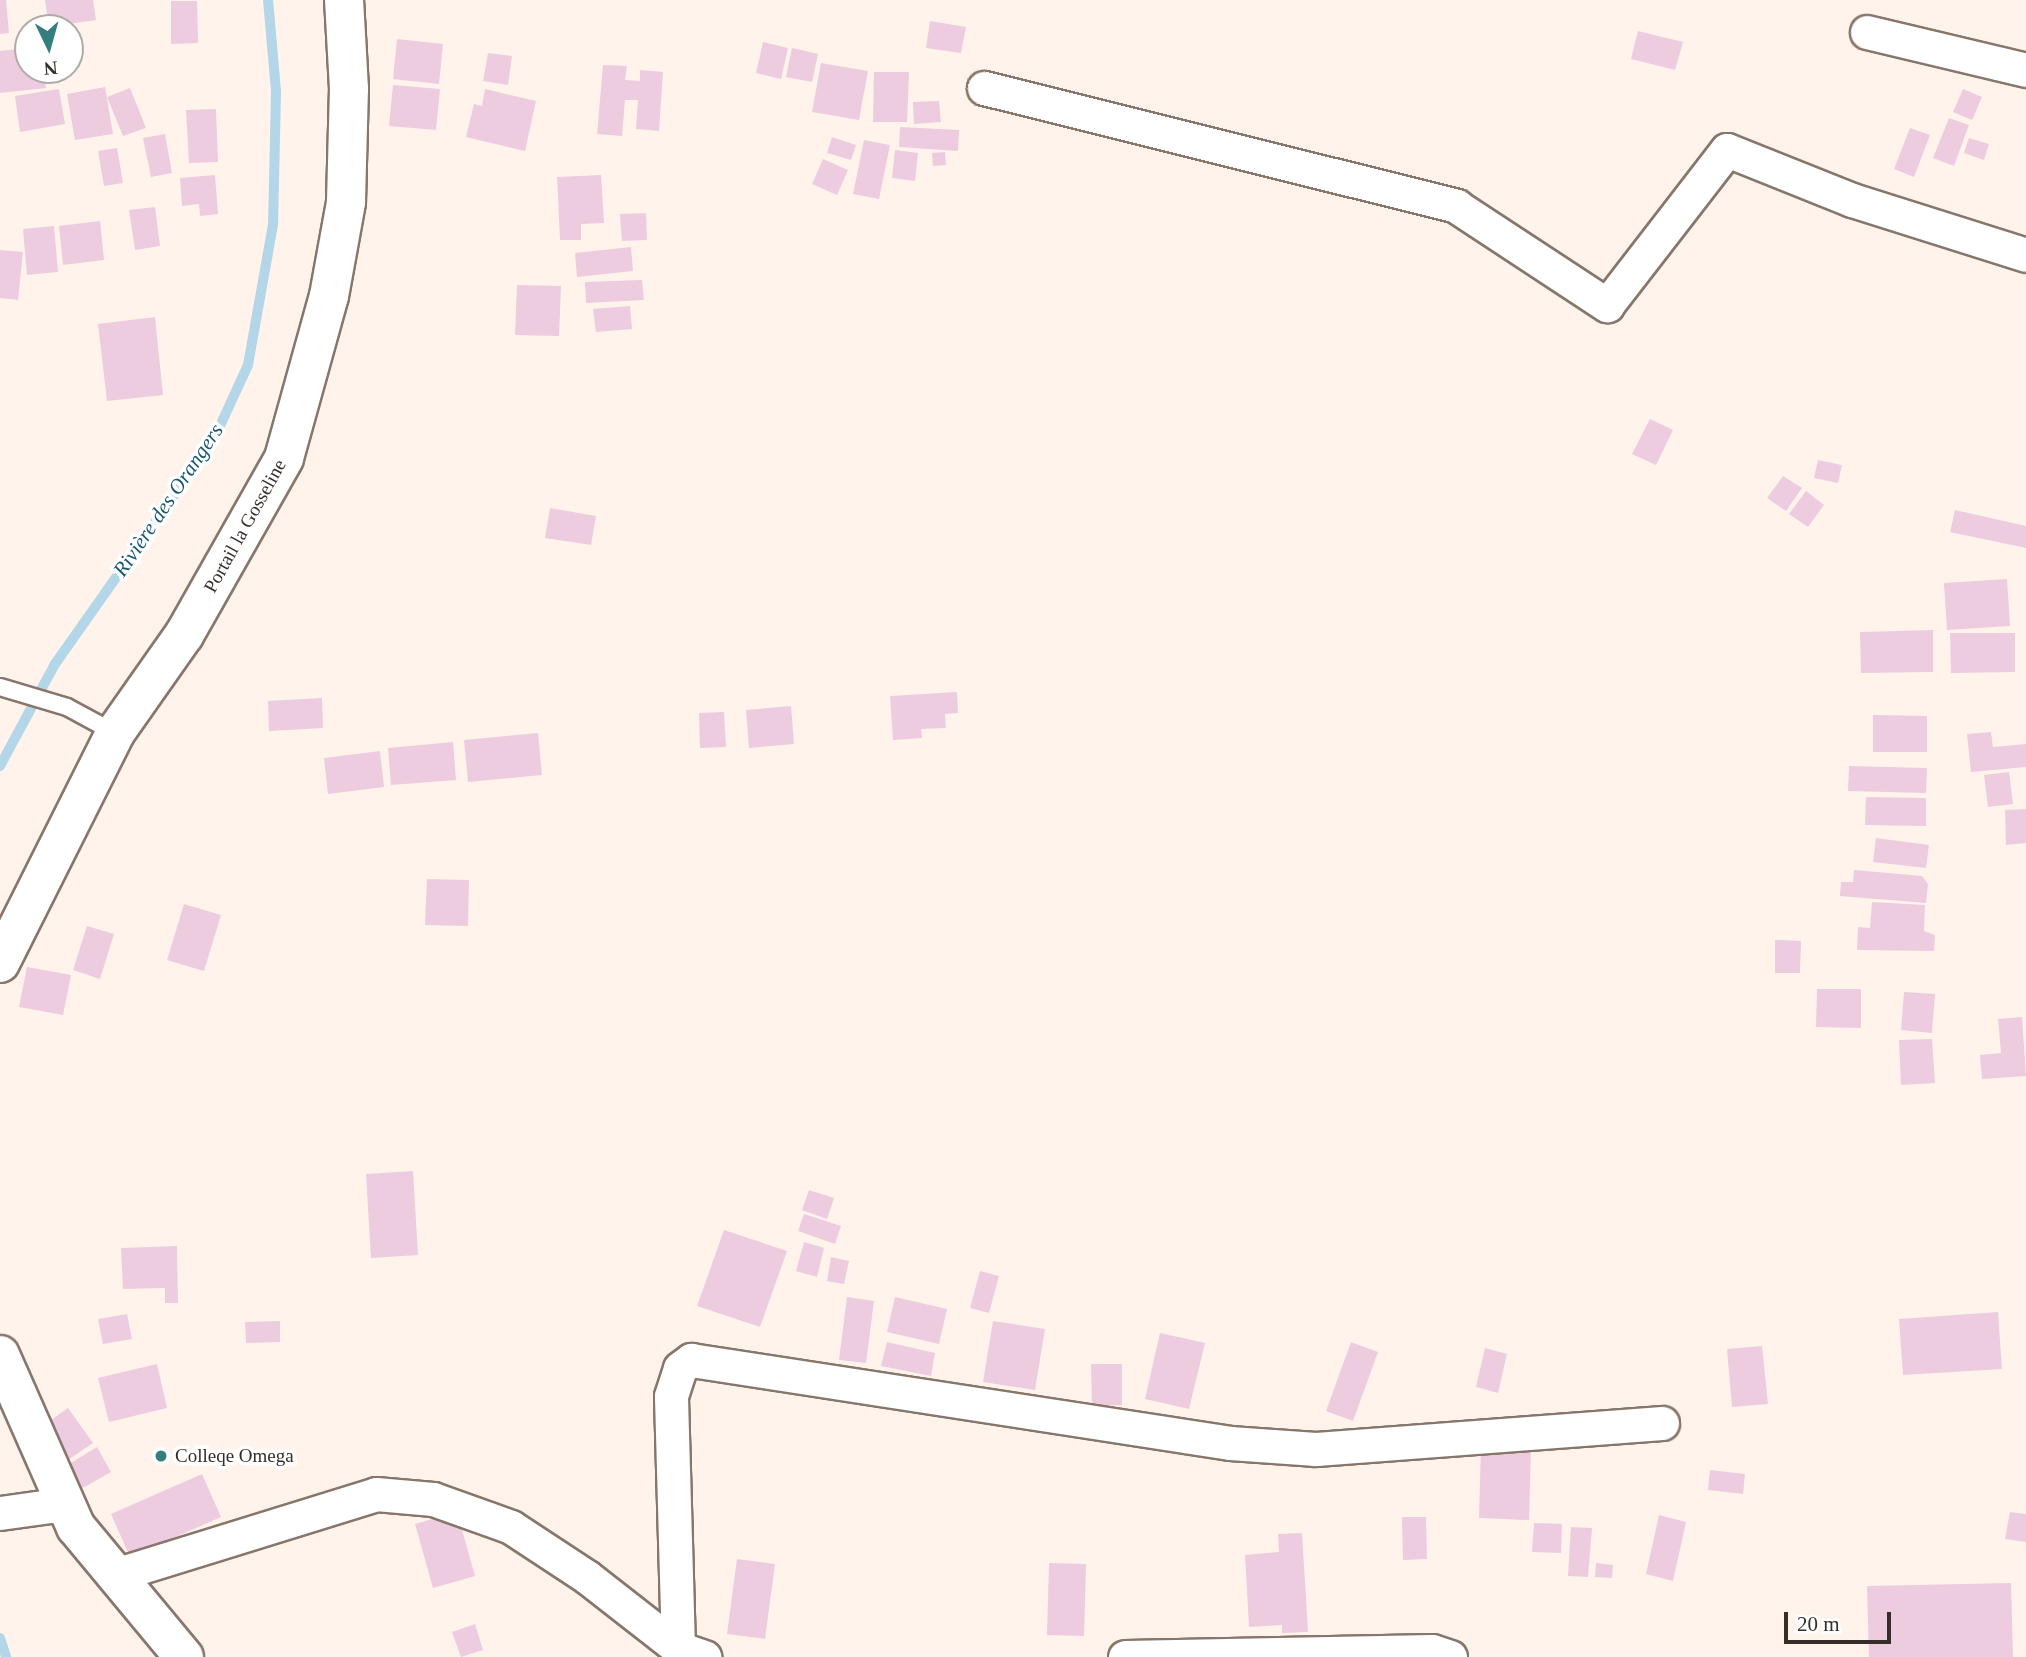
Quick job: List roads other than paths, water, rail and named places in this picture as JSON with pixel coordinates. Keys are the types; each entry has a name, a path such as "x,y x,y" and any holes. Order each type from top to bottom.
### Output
{"street":[{"name":"Portail la Gosseline","path":"0,963 115,733 184,635 288,447 329,296 346,202 349,89 344,0"},
{"path":"1867,32 2026,70"},
{"path":"984,88 1457,206 1607,305 1727,150 1852,201 2026,255"},
{"path":"0,1355 76,1527 184,1657"},
{"path":"691,1653 671,1396 680,1368 691,1360 1242,1444 1316,1449 1662,1423"},
{"path":"115,1575 376,1494 433,1499 511,1527 587,1577 691,1653"},
{"path":"0,1513 65,1504"},
{"path":"1125,1657 1432,1651 1450,1657"}],"lane":[{"path":"0,687 67,707 115,733"}],"waterway":[{"name":"Rivière des Orangers","path":"0,766 55,664 214,439 248,365 273,225 276,91 268,0"},
{"name":"Rivière des Orangers","path":"0,1638 6,1657"}],"place":[{"name":"Colleqe Omega","path":"161,1456"}]}
